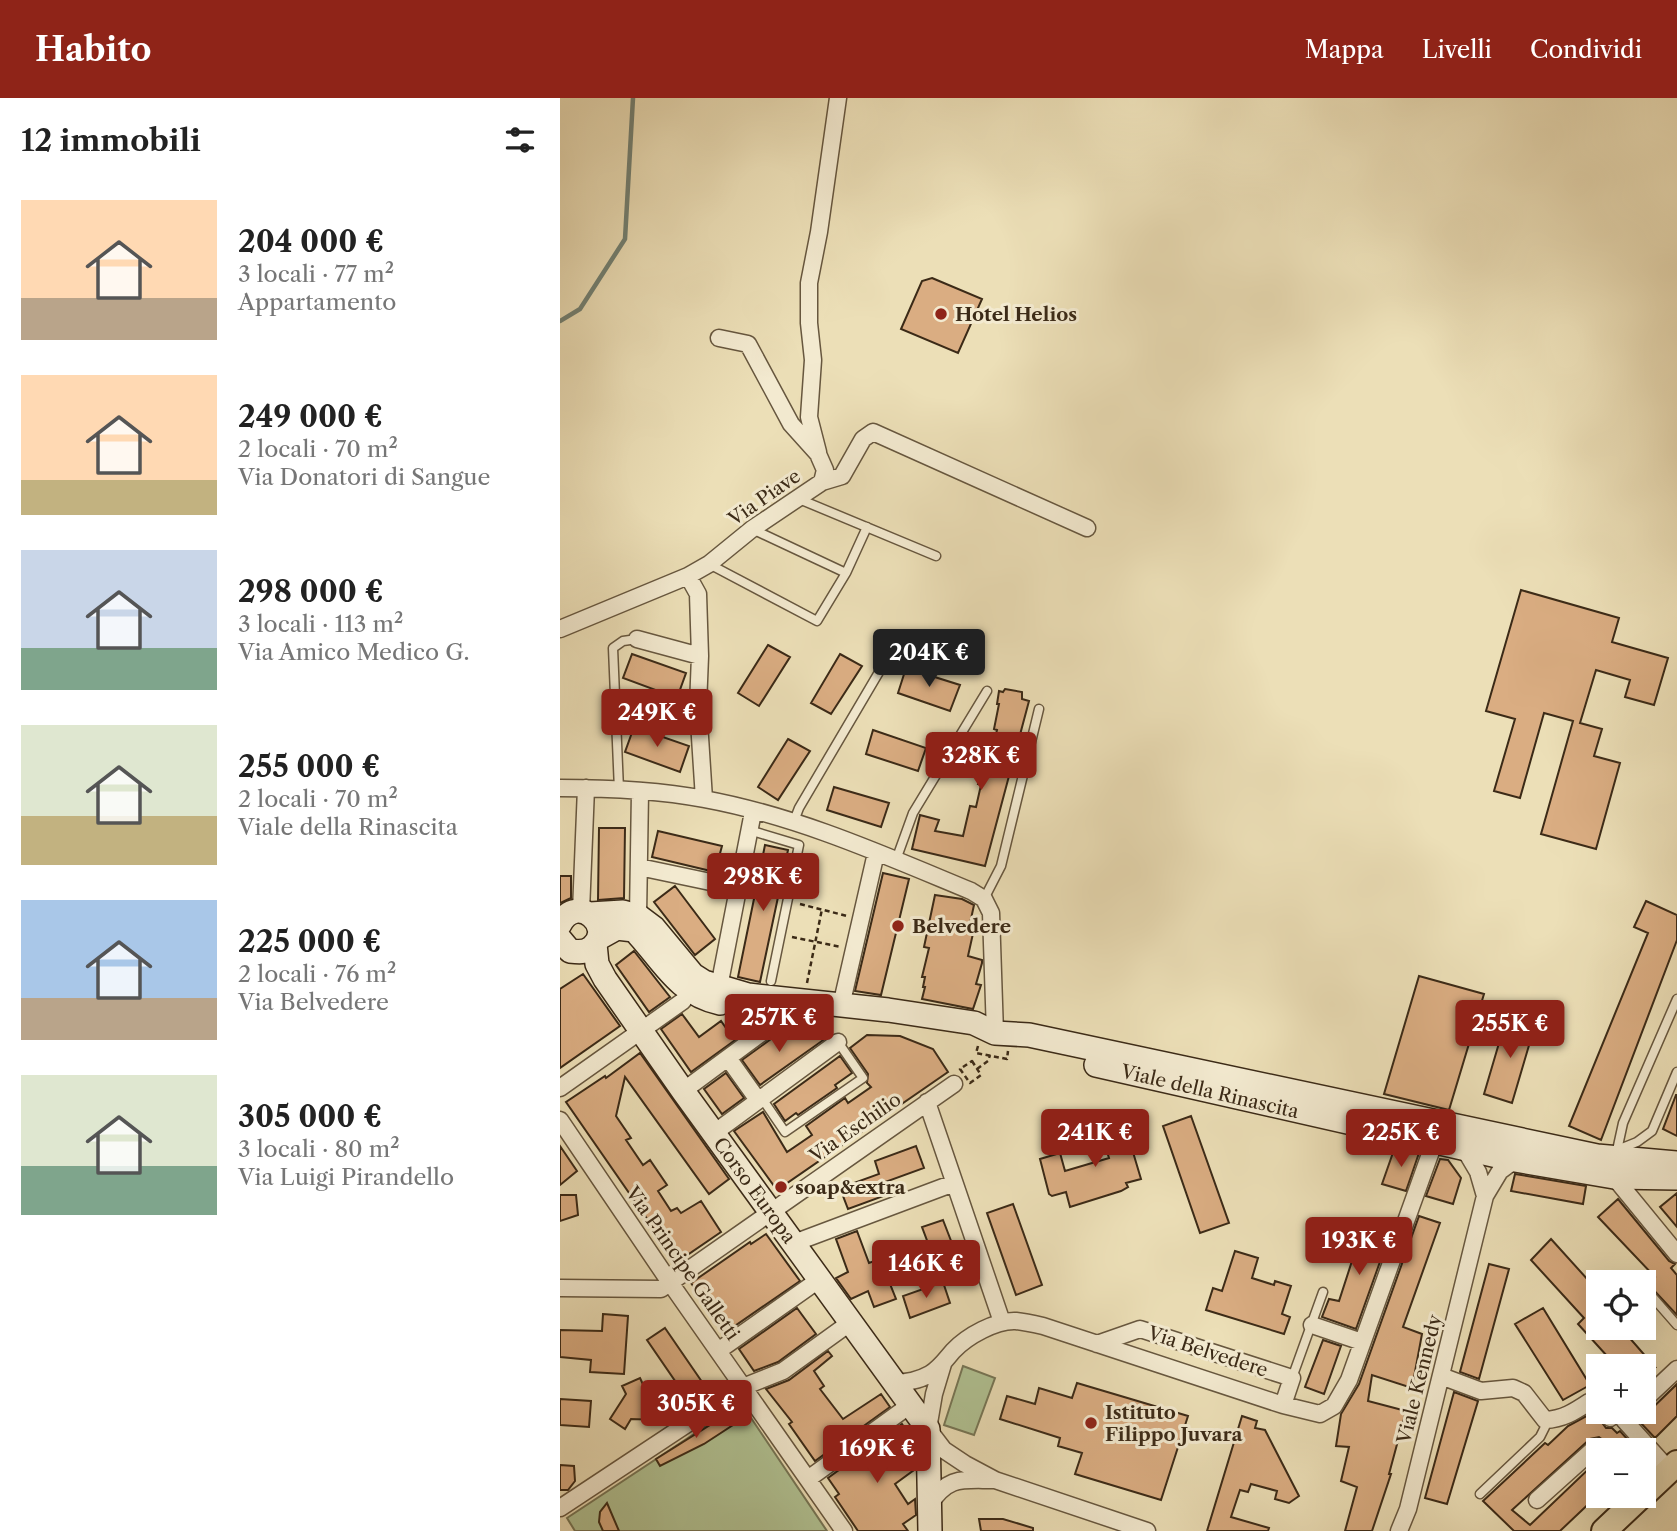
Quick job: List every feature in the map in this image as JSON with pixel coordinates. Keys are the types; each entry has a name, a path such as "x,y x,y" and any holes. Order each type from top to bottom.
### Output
{"main road":[{"path":"1656,1482 1673,1467"},
{"path":"1604,1531 1628,1508"}],"street":[{"path":"818,454 809,417 813,360 809,283 838,98"},
{"name":"Via Piave","path":"560,629 688,576 709,564 752,530 822,482 825,470 818,454 791,424 748,344 719,338"},
{"path":"822,482 842,476 863,439 873,432 1087,528"},
{"path":"688,576 698,594 698,706 704,799"},
{"path":"637,639 700,656"},
{"path":"560,788 620,790 704,799 794,821 896,860 985,899 991,913 993,1044"},
{"path":"586,788 573,915 623,912 638,916 640,792"},
{"path":"719,987 753,812"},
{"path":"841,1006 876,853"},
{"path":"639,867 739,888"},
{"name":"Corso Europa","path":"573,915 599,925 597,964 605,979 928,1429"},
{"name":"Viale della Rinascita","path":"638,916 654,928 693,975 719,987 772,999 888,1010 974,1023 993,1044"},
{"name":"Viale della Rinascita","path":"560,939 565,947 577,952 590,949 617,928 634,930 678,983 690,992 715,1002 782,1015 904,1027 974,1038 1515,1160 1677,1163"},
{"path":"560,1088 683,1000"},
{"path":"683,1091 771,1026"},
{"name":"Viale della Rinascita","path":"993,1044 1029,1035 1597,1157 1677,1178"},
{"path":"713,1133 838,1042"},
{"path":"728,1058 760,1099"},
{"name":"Via Eschilio","path":"671,1284 961,1079"},
{"path":"894,1382 914,1381 930,1374 943,1364 955,1349 1002,1322 927,1102"},
{"name":"Via Principe Galletti","path":"560,1120 844,1531"},
{"name":"Via Belvedere","path":"1002,1322 1015,1321 1043,1326 1283,1405 1320,1414 1334,1406 1349,1380 1434,1143"},
{"path":"1465,1150 1478,1172 1485,1196"},
{"name":"Viale Kennedy","path":"1399,1531 1408,1509 1485,1196 1500,1171 1515,1160"},
{"path":"1616,1162 1677,1254"},
{"path":"794,1243 954,1183"},
{"path":"718,1351 820,1279"},
{"path":"560,1288 661,1289 671,1284"},
{"path":"560,1508 743,1387 783,1370 851,1322"},
{"path":"1312,1325 1362,1342"},
{"name":"Via Belvedere","path":"1097,1344 1140,1329 1292,1378 1283,1405"},
{"path":"930,1531 928,1429 943,1364"},
{"path":"1656,1389 1677,1369"},
{"path":"1441,1376 1480,1391 1513,1388 1524,1393 1545,1420 1557,1420 1570,1415 1586,1404"},
{"path":"808,1479 909,1405"},
{"path":"1627,1424 1673,1467"},
{"path":"928,1429 944,1450 995,1480 1147,1531"},
{"path":"1537,1500 1586,1456"},
{"path":"929,1505 938,1491 947,1484 958,1480 995,1480"}],"lane":[{"path":"799,499 936,556"},
{"path":"709,564 817,621 846,573 867,527"},
{"path":"752,530 846,573"},
{"path":"620,790 612,648 623,641 637,639"},
{"path":"794,821 881,667"},
{"path":"896,860 913,813 988,691"},
{"path":"615,706 698,706"},
{"path":"985,899 1001,866 1039,709"},
{"path":"749,830 799,845 771,981"},
{"path":"1616,1162 1623,1123 1677,999"},
{"path":"760,1099 785,1132 863,1078 838,1042"},
{"path":"1616,1162 1653,1131 1677,1072"},
{"path":"1292,1378 1324,1292"},
{"path":"1656,1302 1677,1325"},
{"path":"1480,1494 1540,1437 1545,1420"}],"path":[{"path":"793,902 861,920"},
{"path":"806,989 822,909"},
{"path":"786,936 854,950"},
{"path":"976,1052 993,1044"},
{"path":"993,1044 1007,1059"},
{"path":"977,1069 988,1061 993,1044"},
{"path":"972,1062 981,1075 961,1079 972,1062"}],"green space":[{"path":"963,1366 995,1378 974,1435 944,1425"},
{"path":"741,1403 827,1531 575,1531 567,1518"}],"building":[{"name":"Hotel Helios","path":"932,278 982,299 958,353 901,329 922,281"},
{"path":"1521,590 1619,618 1612,642 1668,658 1654,705 1625,697 1630,680 1596,670 1580,723 1602,729 1594,756 1620,763 1596,849 1541,834 1573,721 1544,713 1520,798 1494,791 1515,719 1486,711"},
{"path":"768,645 790,657 759,706 738,693"},
{"path":"632,654 686,673 677,698 623,678"},
{"path":"840,654 862,666 831,714 811,703"},
{"path":"906,668 960,685 950,711 898,693"},
{"path":"1005,689 1022,692 1022,699 1029,701 985,866 912,849 920,815 939,820 935,831 963,836 970,806 976,807 981,785 978,784 987,750 992,751 997,730 994,729 999,691 1003,692"},
{"path":"634,727 689,746 680,772 625,752"},
{"path":"873,730 926,748 918,771 866,754"},
{"path":"788,739 810,751 778,800 758,787"},
{"path":"834,787 889,803 881,827 827,810"},
{"path":"599,828 625,828 624,898 598,900"},
{"path":"658,831 722,846 715,872 652,857"},
{"path":"765,845 788,850 760,982 738,977"},
{"path":"883,873 909,879 881,995 855,991"},
{"path":"560,876 571,876 571,898 560,903"},
{"path":"675,886 715,939 695,955 654,902"},
{"path":"935,895 962,899 974,905 969,928 974,929 968,956 982,960 982,963 976,984 981,985 973,1009 922,999 925,977 922,977 929,948 924,947"},
{"path":"1646,901 1677,915 1677,940 1601,1140 1569,1126 1648,933 1634,927"},
{"path":"634,951 670,997 649,1012 616,965"},
{"path":"583,974 620,1026 560,1068 560,989"},
{"path":"1419,976 1484,994 1449,1110 1384,1094"},
{"path":"682,1014 699,1037 721,1021 726,1028 730,1026 738,1038 691,1072 661,1029"},
{"path":"1507,1016 1535,1025 1512,1103 1484,1094"},
{"path":"778,1034 829,1036 760,1085 742,1060"},
{"path":"867,1035 900,1036 933,1049 948,1072 777,1190 734,1131 763,1112 787,1152 812,1135 806,1126 845,1098 848,1103 871,1087 867,1083 868,1074 850,1048"},
{"path":"640,1053 729,1179 709,1194 625,1077 616,1116 631,1138 626,1140 643,1165 650,1160 667,1185 658,1191 671,1211 677,1208 681,1213 701,1201 721,1232 677,1262 566,1102"},
{"path":"840,1056 852,1073 835,1085 837,1088 785,1121 774,1104"},
{"path":"726,1073 744,1098 722,1114 704,1089"},
{"path":"1677,1095 1677,1136 1663,1129"},
{"path":"1191,1116 1229,1223 1200,1233 1163,1126"},
{"path":"1114,1118 1116,1124 1124,1122 1141,1179 1126,1183 1128,1187 1121,1191 1070,1207 1066,1192 1052,1196 1049,1194 1040,1159 1060,1153 1065,1171 1109,1158 1098,1123"},
{"path":"560,1146 577,1171 560,1185"},
{"path":"916,1146 924,1168 885,1182 889,1194 848,1209 840,1188 879,1174 875,1161"},
{"path":"1395,1147 1419,1153 1406,1191 1382,1184"},
{"path":"1440,1159 1448,1160 1461,1178 1453,1204 1426,1196"},
{"path":"1515,1174 1586,1186 1583,1204 1511,1191"},
{"path":"1677,1193 1677,1227 1660,1207"},
{"path":"560,1195 576,1195 578,1215 560,1221"},
{"path":"1618,1199 1669,1261 1675,1264 1671,1268 1677,1275 1677,1315 1656,1293 1656,1270 1648,1270 1598,1217"},
{"path":"1013,1204 1042,1285 1016,1295 987,1213"},
{"path":"1419,1216 1440,1223 1403,1327 1422,1334 1412,1388 1372,1375 1368,1401 1406,1411 1391,1474 1372,1531 1345,1531 1357,1487 1341,1481 1349,1447 1336,1446 1341,1414 1359,1384"},
{"path":"943,1220 958,1259 937,1267 922,1227"},
{"path":"1365,1221 1391,1231 1356,1329 1322,1317 1329,1299 1339,1301"},
{"path":"857,1231 869,1263 880,1259 896,1299 874,1307 868,1291 851,1299 836,1278 848,1272 836,1239"},
{"path":"766,1234 800,1281 726,1332 691,1283"},
{"path":"1551,1239 1586,1278 1586,1333 1578,1324 1584,1318 1531,1260"},
{"path":"1235,1251 1258,1258 1252,1278 1274,1285 1275,1281 1291,1286 1282,1314 1290,1317 1284,1334 1206,1310 1213,1288 1222,1291"},
{"path":"1489,1264 1509,1269 1479,1379 1460,1372"},
{"path":"943,1282 950,1303 910,1318 903,1296"},
{"path":"797,1308 816,1334 778,1362 754,1371 739,1349"},
{"path":"1543,1308 1586,1378 1586,1387 1563,1400 1515,1324"},
{"path":"603,1314 628,1316 624,1374 590,1372 591,1360 560,1357 560,1330 602,1331"},
{"path":"665,1328 711,1395 693,1407 647,1340"},
{"path":"1323,1340 1341,1346 1324,1394 1305,1387"},
{"path":"1593,1340 1631,1340 1644,1354 1605,1354"},
{"path":"828,1351 832,1356 814,1371 824,1386 820,1389 843,1419 881,1394 890,1407 815,1461 789,1424 792,1422 766,1389 789,1380"},
{"path":"640,1378 652,1404 659,1404 659,1420 631,1419 625,1429 610,1419 626,1394 622,1386"},
{"path":"1077,1383 1188,1416 1161,1500 1075,1474 1082,1453 1058,1446 1060,1438 1000,1419 1007,1396 1035,1404 1039,1388 1072,1398"},
{"path":"1677,1384 1677,1416 1655,1438 1642,1424 1656,1424 1656,1404"},
{"path":"1454,1392 1478,1401 1447,1504 1425,1498"},
{"path":"560,1399 591,1401 589,1427 560,1425"},
{"path":"726,1415 733,1425 704,1444 660,1466 656,1459"},
{"path":"1242,1416 1257,1421 1255,1428 1265,1430 1299,1496 1289,1503 1275,1499 1277,1491 1251,1484 1248,1492 1240,1490 1231,1517 1269,1528 1268,1531 1207,1531"},
{"path":"1586,1416 1586,1424 1603,1424 1617,1433 1620,1431 1626,1438 1586,1438 1586,1443 1512,1510 1530,1525 1586,1471 1586,1506 1560,1531 1514,1531 1483,1501 1545,1443 1548,1445 1568,1426"},
{"path":"902,1424 910,1436 908,1437 914,1462 910,1465 914,1470 895,1484 908,1504 915,1499 916,1515 903,1524 908,1531 858,1531 835,1497 839,1494 828,1478"},
{"path":"560,1465 574,1466 575,1481 568,1490 560,1490"},
{"path":"607,1503 619,1531 603,1531 599,1522 600,1512"},
{"path":"979,1519 1003,1519 1033,1528 1033,1531 981,1531"}],"waterway":[{"path":"560,321 580,309 625,239 633,98"}],"place":[{"name":"Hotel Helios","path":"941,314"},
{"name":"Belvedere","path":"898,926"},
{"name":"soap&extra","path":"781,1187"},
{"name":"Istituto Filippo Juvara","path":"1091,1423"}]}
